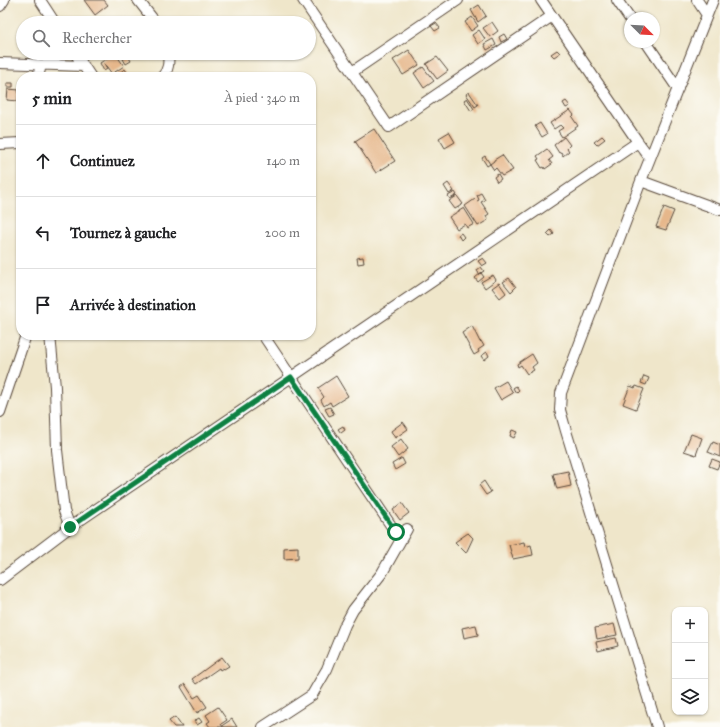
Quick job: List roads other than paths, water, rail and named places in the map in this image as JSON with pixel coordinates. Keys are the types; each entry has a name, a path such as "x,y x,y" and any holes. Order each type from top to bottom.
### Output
{"street":[{"path":"0,6 4,0"},
{"path":"40,0 50,16"},
{"path":"138,0 151,16"},
{"path":"303,0 314,16"},
{"path":"352,72 458,0"},
{"path":"541,0 650,158"},
{"path":"617,0 625,12"},
{"path":"697,0 707,15"},
{"path":"657,727 560,410 560,393 641,181 713,0"},
{"path":"316,19 389,127 552,16"},
{"path":"650,48 678,89"},
{"path":"80,60 88,72"},
{"path":"166,72 168,60"},
{"path":"0,63 84,66"},
{"path":"39,72 41,65"},
{"path":"0,580 70,527 638,142"},
{"path":"0,144 16,143"},
{"path":"641,181 720,210"},
{"path":"0,412 24,340"},
{"path":"51,340 55,379 57,450 64,511 70,527"},
{"path":"266,340 396,532"},
{"path":"263,727 312,695 327,669 345,625 354,610 382,573 407,529"}]}
